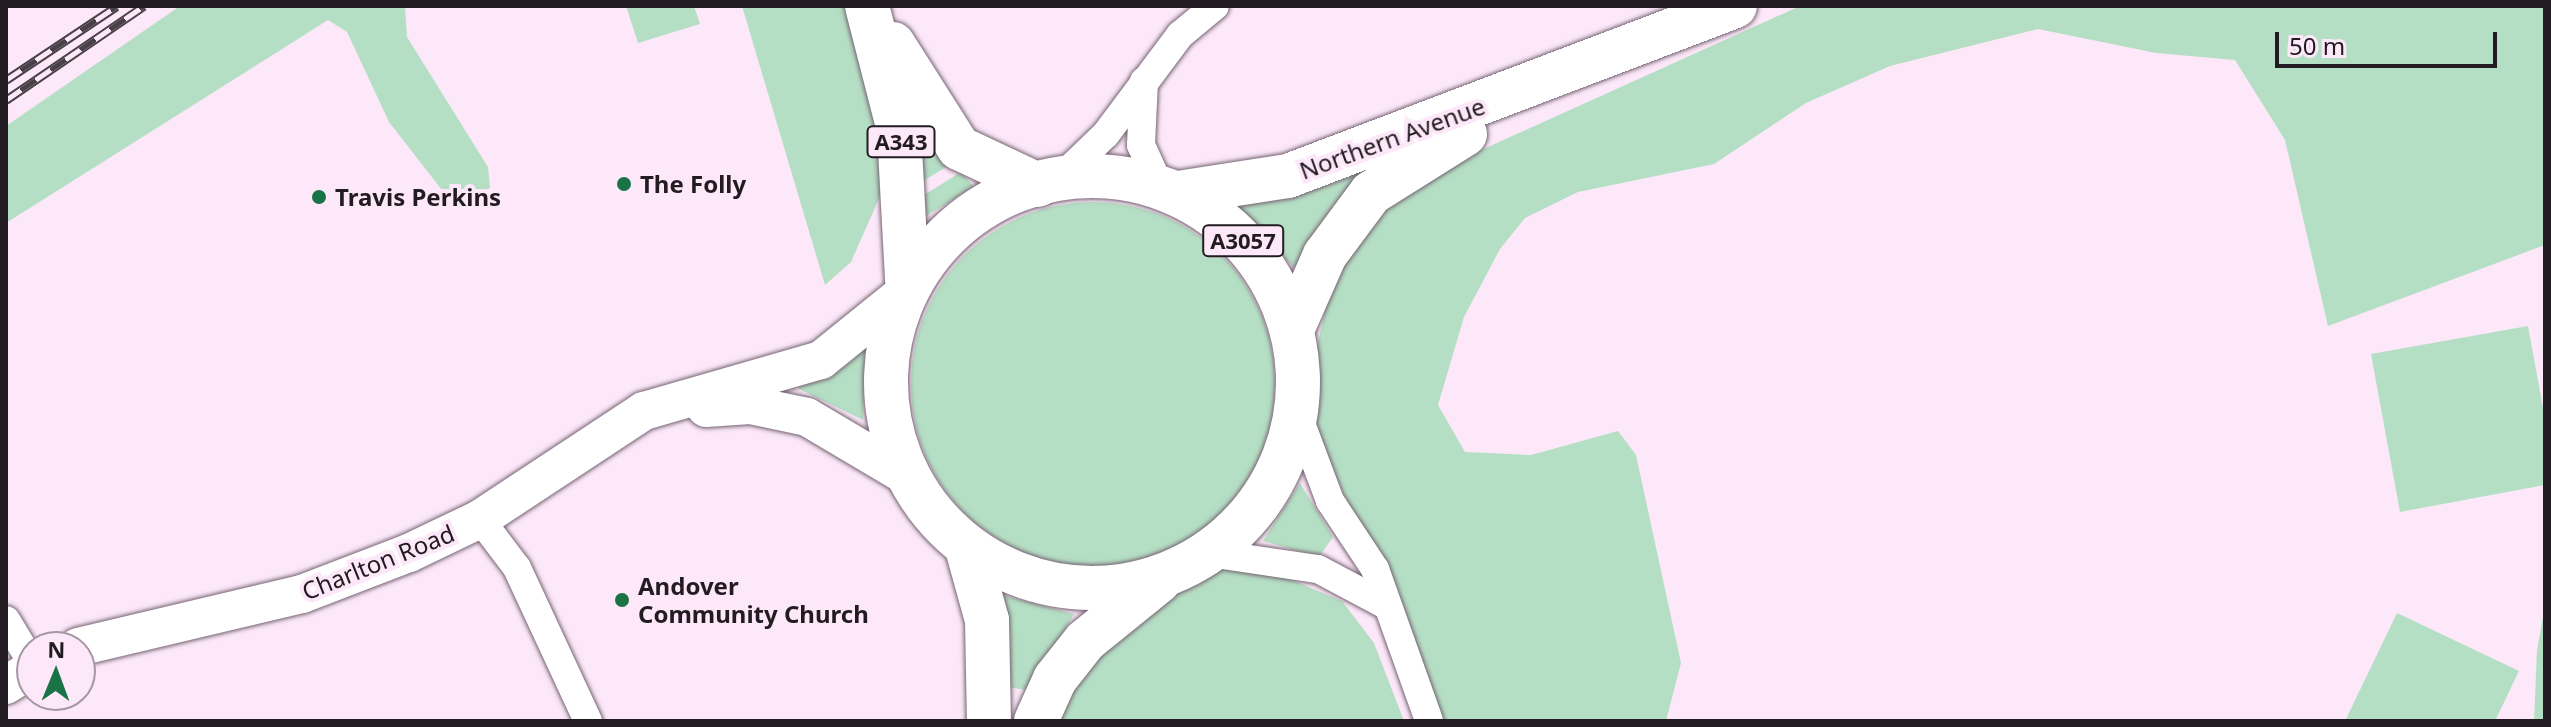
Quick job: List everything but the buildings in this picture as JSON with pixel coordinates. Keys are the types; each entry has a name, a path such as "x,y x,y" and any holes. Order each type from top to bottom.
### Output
{"main road":[{"name":"A343","path":"867,6 950,138 989,167 1048,183"},
{"name":"A343","path":"867,6 903,153 903,289"},
{"name":"Northern Avenue","path":"1169,190 1269,183 1602,62 1735,6"},
{"name":"Northern Avenue","path":"1292,330 1325,255 1385,180 1602,62"},
{"name":"A3057","path":"989,721 987,620 967,548 912,479 894,436 887,388 903,289 964,221 1048,183 1169,190 1249,248 1292,330 1296,410 1284,461 1265,496 1209,553 1164,578 1085,641 1055,679 1036,721"},
{"name":"A3057","path":"967,548 1043,582 1102,586 1164,578"}],"street":[{"path":"1048,183 1106,134 1144,80 1215,6"},
{"path":"1144,80 1141,145 1169,190"},
{"name":"Charlton Road","path":"96,642 346,580 480,519 660,404 821,360 903,289"},
{"name":"Charlton Road","path":"609,435 711,408 769,407 826,425 912,479"},
{"path":"1296,410 1317,474 1370,560 1429,721"},
{"path":"480,519 517,568 588,721"},
{"path":"1209,553 1318,569 1386,605"},
{"path":"6,620 16,638"}],"green space":[{"path":"180,6 405,6 407,37 488,167 490,188 463,200 445,194 389,122 347,32 328,20 6,223 6,126"},
{"path":"626,6 694,6 700,24 638,43"},
{"path":"742,6 852,6 889,176 851,262 825,285"},
{"path":"1800,6 2545,6 2545,245 2328,326 2285,140 2235,60 2156,53 2038,29 1890,66 1806,103 1714,164 1578,192 1525,218 1500,249 1464,317 1438,405 1465,452 1531,455 1618,431 1636,455 1681,663 1666,721 1441,721 1315,427 1312,369 1332,279 1406,184"},
{"path":"928,140 953,163 918,184 916,143"},
{"path":"1374,152 1380,168 1294,268 1236,205"},
{"path":"961,172 974,187 921,219 919,198"},
{"path":"1093,202 1129,205 1163,216 1194,232 1222,255 1245,283 1261,314 1272,348 1275,384 1272,420 1261,454 1245,485 1222,513 1194,536 1163,552 1129,563 1093,566 1057,563 1023,552 992,536 964,513 941,485 925,454 914,420 911,384 914,348 925,314 941,283 964,255 992,232 1023,216 1057,205"},
{"path":"2528,326 2545,419 2545,485 2400,512 2371,354"},
{"path":"865,350 863,420 799,389 799,384"},
{"path":"1300,483 1333,537 1319,557 1263,541"},
{"path":"1221,568 1287,578 1342,601 1374,643 1404,721 1050,721 1126,622"},
{"path":"1000,595 1074,614 1030,690 1004,687"},
{"path":"2545,606 2545,721 2534,721 2537,650"},
{"path":"2397,613 2519,671 2495,721 2345,721"}],"railway":[{"path":"6,80 117,6"},
{"path":"6,100 144,6"}],"place":[{"name":"The Folly","path":"624,184"},
{"name":"Travis Perkins","path":"319,197"},
{"name":"Andover Community Church","path":"622,600"}]}
